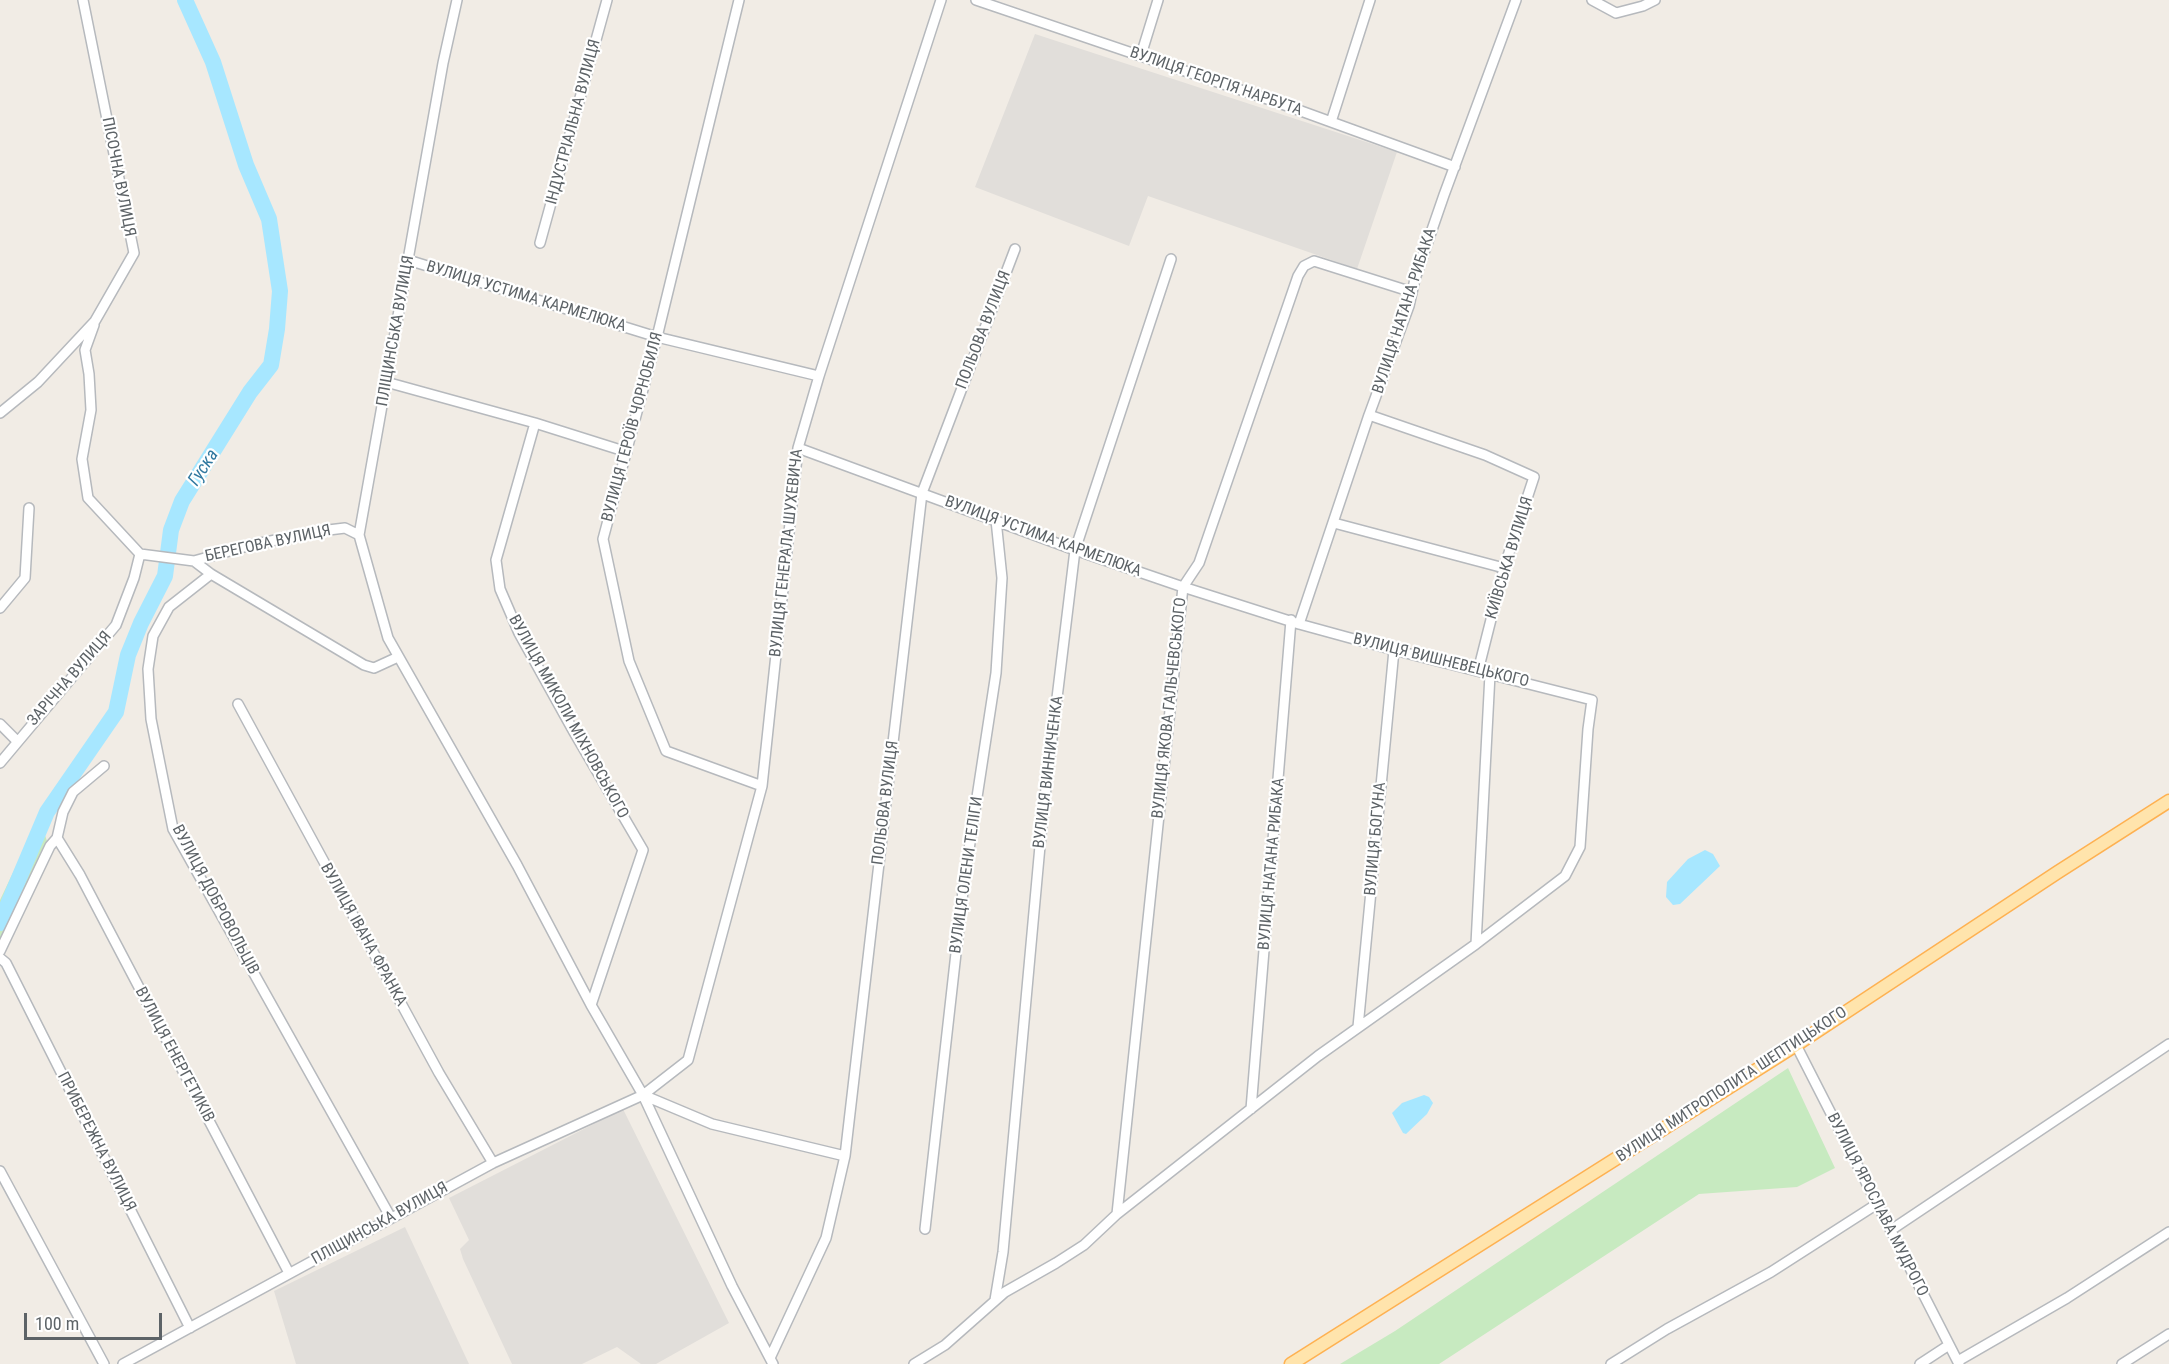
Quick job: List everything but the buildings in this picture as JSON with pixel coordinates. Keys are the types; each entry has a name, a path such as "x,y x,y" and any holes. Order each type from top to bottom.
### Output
{"main road":[{"name":"ВУЛИЦЯ МИТРОПОЛИТА ШЕПТИЦЬКОГО","path":"1291,1364 1796,1045 2169,801"}],"street":[{"name":"ПІСОЧНА ВУЛИЦЯ","path":"0,412 38,382 95,321 134,253 83,0"},
{"name":"ПЛІЩИНСЬКА ВУЛИЦЯ","path":"457,0 443,63 359,535 388,638 517,865 591,1005 643,1095 732,1286 771,1361"},
{"name":"ІНДУСТРІАЛЬНА ВУЛИЦЯ","path":"540,243 607,0"},
{"name":"ВУЛИЦЯ ГЕРОЇВ ЧОРНОБИЛЯ","path":"739,0 657,337 603,539 629,661 666,751 762,786"},
{"name":"ВУЛИЦЯ ГЕНЕРАЛА ШУХЕВИЧА","path":"643,1095 688,1060 762,786 798,448 819,376 941,0"},
{"name":"ВУЛИЦЯ ГЕОРГІЯ НАРБУТА","path":"976,0 1141,55 1455,168"},
{"path":"1141,55 1158,0"},
{"path":"1331,122 1370,0"},
{"name":"ВУЛИЦЯ НАТАНА РИБАКА","path":"1251,1108 1295,622 1334,523 1398,340 1415,279 1516,0"},
{"path":"1592,0 1616,12 1643,6 1654,0"},
{"name":"ПОЛЬОВА ВУЛИЦЯ","path":"771,1361 826,1239 845,1156 922,493 1016,249"},
{"name":"ВУЛИЦЯ ВИННИЧЕНКА","path":"995,1300 1003,1252 1043,813 1075,550 1171,259"},
{"name":"ВУЛИЦЯ УСТИМА КАРМЕЛЮКА","path":"408,260 657,337 819,376"},
{"name":"ВУЛИЦЯ ЯКОВА ГАЛЬЧЕВСЬКОГО","path":"1118,1214 1183,587 1199,563 1298,276 1304,266 1314,261 1413,292"},
{"path":"95,321 85,350 91,410 82,459 88,498 140,554"},
{"path":"387,382 535,423 627,452"},
{"name":"КИЇВСЬКА ВУЛИЦЯ","path":"1370,415 1485,455 1534,477 1504,568 1478,671"},
{"name":"ВУЛИЦЯ МИКОЛИ МІХНОВСЬКОГО","path":"535,423 496,560 500,588 519,633 643,850 591,1005"},
{"name":"ВУЛИЦЯ УСТИМА КАРМЕЛЮКА","path":"798,448 1075,550 1295,622"},
{"path":"0,608 25,578 29,508"},
{"name":"ВУЛИЦЯ ОЛЕНИ ТЕЛІГИ","path":"925,1229 964,882 996,673 1002,578 996,520"},
{"path":"1334,523 1504,568"},
{"name":"БЕРЕГОВА ВУЛИЦЯ","path":"140,554 194,561 251,545 320,531 345,528 359,535"},
{"name":"ЗАРІЧНА ВУЛИЦЯ","path":"0,763 116,625 134,578 140,554"},
{"path":"194,561 211,574 364,665 374,668 398,657"},
{"name":"ВУЛИЦЯ ДОБРОВОЛЬЦІВ","path":"211,574 169,607 153,636 148,669 151,719 173,829 391,1218"},
{"name":"ВУЛИЦЯ ВИШНЕВЕЦЬКОГО","path":"1295,622 1394,650 1592,700 1580,847 1564,876 1476,944"},
{"name":"ВУЛИЦЯ БОГУНА","path":"1358,1027 1394,650"},
{"path":"914,1364 945,1345 1013,1287 1075,1251 1251,1108 1358,1027 1476,944 1490,674"},
{"name":"ВУЛИЦЯ ІВАНА ФРАНКА","path":"238,704 433,1063 492,1163"},
{"path":"0,724 17,741"},
{"path":"0,951 50,846 57,838 63,812 73,792 104,766"},
{"name":"ВУЛИЦЯ ЕНЕРГЕТИКІВ","path":"57,838 80,875 289,1274"},
{"name":"ПРИБЕРЕЖНА ВУЛИЦЯ","path":"0,957 6,963 190,1328"},
{"path":"1891,1230 2169,1044"},
{"name":"ВУЛИЦЯ ЯРОСЛАВА МУДРОГО","path":"1796,1045 1958,1363"},
{"path":"643,1095 712,1124 845,1156"},
{"name":"ПЛІЩИНСЬКА ВУЛИЦЯ","path":"123,1364 492,1163 643,1095"},
{"path":"0,1171 104,1364"},
{"path":"1611,1364 1667,1329 1771,1272 1877,1204"},
{"path":"1958,1363 2067,1298 2169,1232"},
{"path":"2122,1364 2169,1334"},
{"path":"1920,1364 1949,1345"}],"shaded area":[{"path":"1035,34 1397,152 1357,269 1148,196 1129,246 975,187"},
{"path":"623,1109 729,1323 656,1364 641,1364 617,1347 582,1364 512,1364 463,1259 460,1249 469,1240 449,1198"},
{"path":"405,1227 469,1364 296,1364 274,1291"}],"green space":[{"path":"39,818 47,841 0,939 0,900"},
{"path":"1788,1068 1835,1168 1797,1187 1699,1194 1439,1364 1340,1364 1395,1331"}],"water":[{"path":"1705,850 1713,854 1720,866 1680,904 1673,905 1666,897 1667,882 1688,859"},
{"path":"1424,1095 1429,1097 1433,1103 1427,1114 1406,1134 1403,1133 1392,1113 1402,1103"}],"waterway":[{"name":"Гуска","path":"0,923 47,812 116,712 128,655 165,576 171,530 182,501 250,392 271,365 280,291 269,219 246,165 213,62 185,0"}]}
